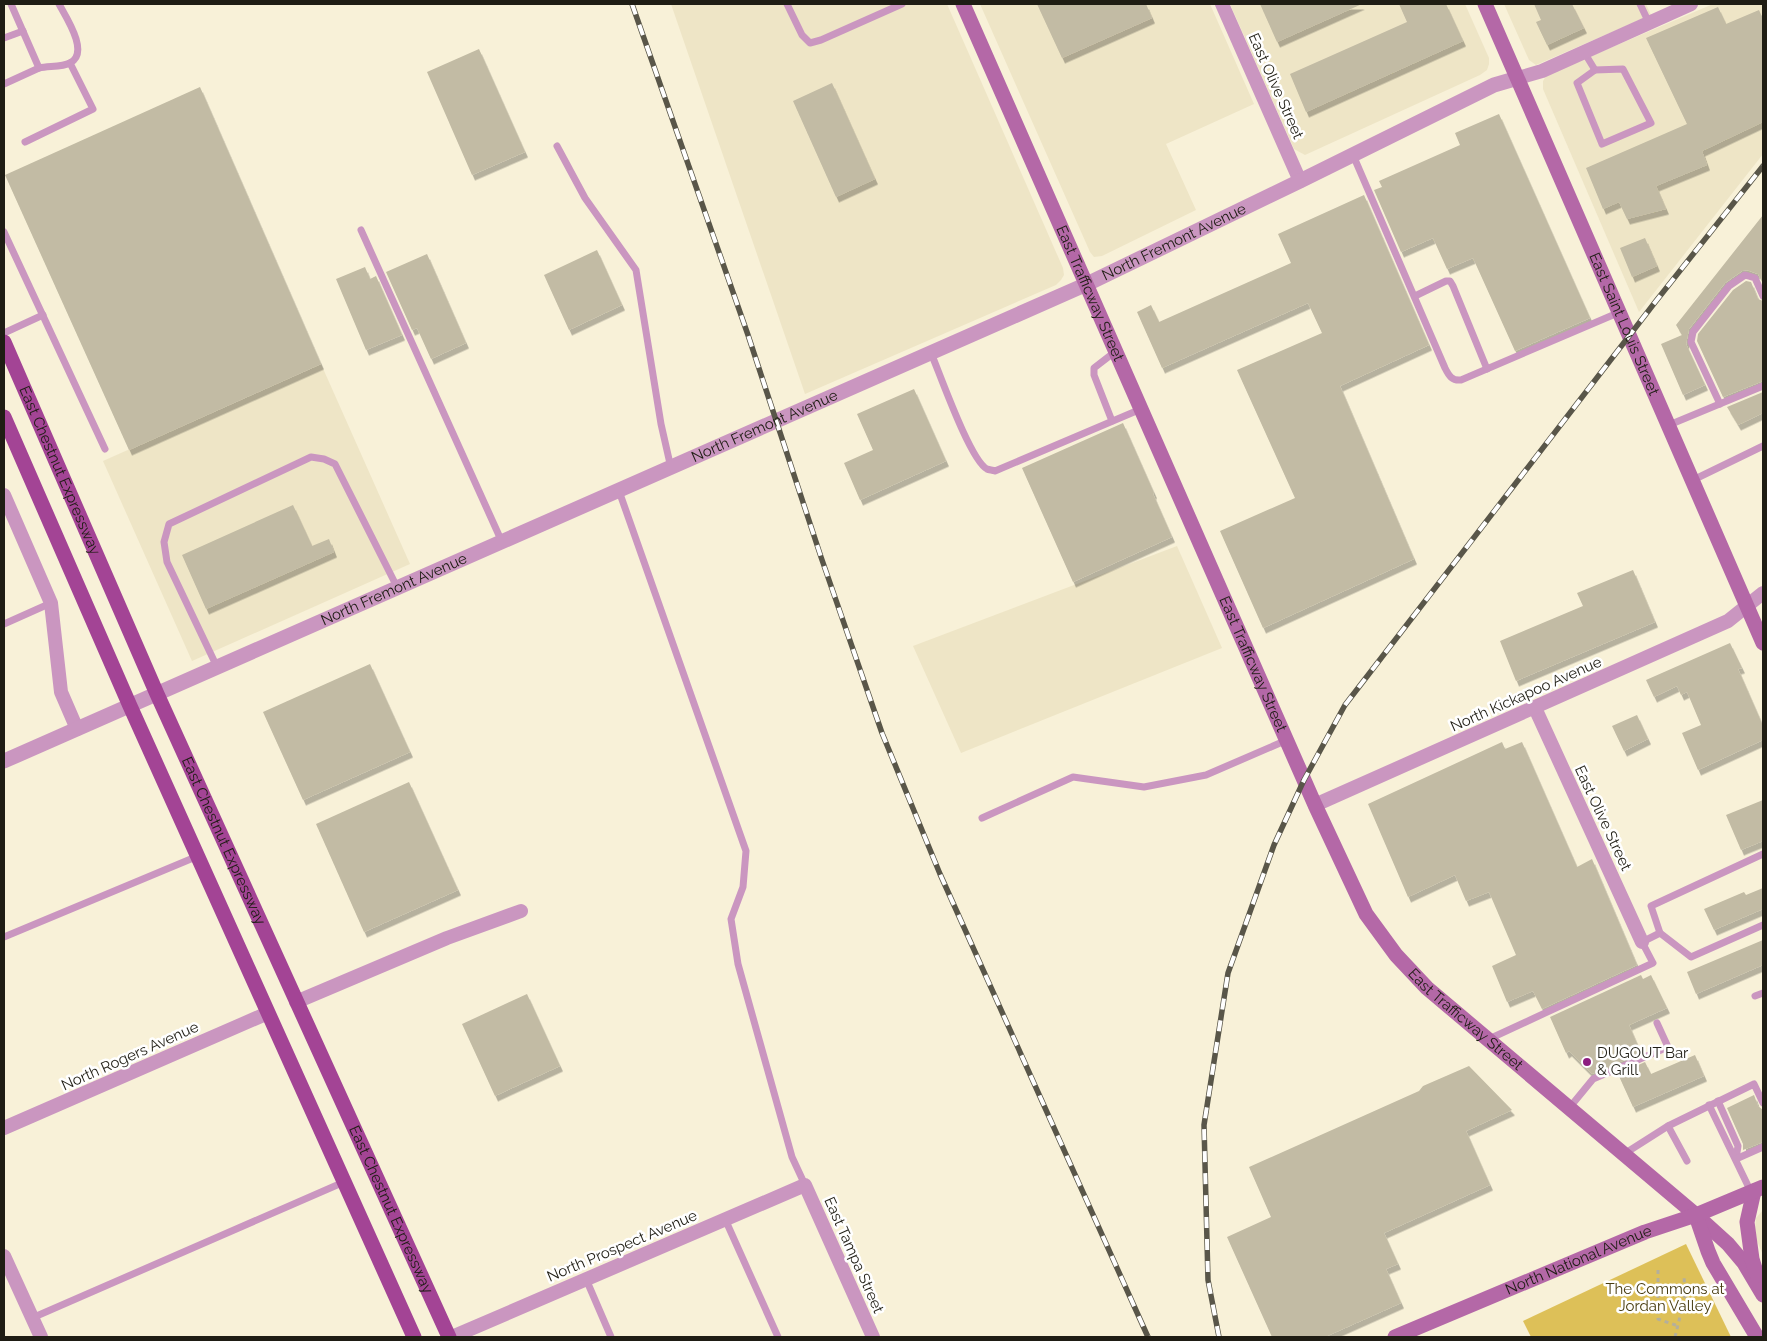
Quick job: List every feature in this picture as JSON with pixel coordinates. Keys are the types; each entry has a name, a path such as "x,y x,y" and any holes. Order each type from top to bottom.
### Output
{"main road":[{"name":"East Trafficway Street","path":"964,4 1315,806 1358,899 1385,942 1427,988 1696,1214 1728,1244 1744,1263 1763,1295"},
{"name":"East Saint Louis Street","path":"1485,4 1763,642"},
{"name":"East Chestnut Expressway","path":"4,342 156,694 450,1337"},
{"name":"East Chestnut Expressway","path":"4,418 130,706 414,1337"},
{"name":"North National Avenue","path":"1395,1337 1645,1232 1756,1190"},
{"path":"1756,1190 1747,1222 1752,1260 1763,1295"},
{"path":"1696,1214 1710,1257 1757,1337"}],"street":[{"name":"East Olive Street","path":"1222,4 1300,181"},
{"path":"1518,78 1542,71 1691,4"},
{"name":"North Fremont Avenue","path":"4,761 1087,284 1353,155 1494,84 1518,78"},
{"path":"4,495 51,603 61,692 77,729"},
{"name":"North Kickapoo Avenue","path":"1315,806 1728,621 1763,593"},
{"name":"East Olive Street","path":"1535,708 1642,942"},
{"path":"296,1002 447,938 521,911"},
{"name":"North Rogers Avenue","path":"4,1128 268,1013"},
{"name":"North Prospect Avenue","path":"450,1337 804,1185"},
{"name":"East Tampa Street","path":"804,1185 873,1337"},
{"path":"4,1256 41,1337"}],"lane":[{"path":"11,4 39,68"},
{"path":"4,84 39,68 70,62 77,57 79,51 78,43 60,4"},
{"path":"786,4 802,35 810,42 821,40 902,4"},
{"path":"1640,4 1648,23"},
{"path":"4,38 23,30"},
{"path":"1584,52 1595,70"},
{"path":"25,142 93,109 70,62"},
{"path":"1623,69 1651,123 1602,144 1577,83 1595,70 1623,69"},
{"path":"557,146 585,198 636,270 661,424 671,468"},
{"path":"1353,155 1450,376 1456,381 1620,312"},
{"path":"361,230 502,543"},
{"path":"4,232 105,449"},
{"path":"1720,404 1691,342 1693,332 1729,286 1745,275 1755,278 1763,296"},
{"path":"1415,296 1446,281 1450,281 1487,369"},
{"path":"4,333 43,315"},
{"path":"1112,421 1094,375 1094,368 1116,351"},
{"path":"932,353 969,443 986,469 994,471 1142,409"},
{"path":"1669,424 1763,386"},
{"path":"1693,480 1763,446"},
{"path":"217,668 167,562 164,542 169,524 311,457 324,459 335,464 398,589"},
{"path":"619,491 746,851 743,887 732,919 738,964 792,1157 804,1185"},
{"path":"4,624 51,603"},
{"path":"982,818 1073,777 1144,787 1206,775 1286,740"},
{"path":"1763,855 1651,906 1660,933 1691,957 1763,925"},
{"path":"4,938 198,856"},
{"path":"1489,1039 1653,963 1642,942 1660,933"},
{"path":"1755,996 1763,993"},
{"path":"1570,1107 1593,1080 1668,1047 1657,1023"},
{"path":"1624,1154 1668,1126 1754,1084 1763,1103"},
{"path":"1718,1101 1738,1146 1736,1159"},
{"path":"1709,1106 1736,1159 1756,1190"},
{"path":"1668,1126 1687,1161"},
{"path":"1736,1159 1763,1147"},
{"path":"32,1318 344,1182"},
{"path":"725,1220 778,1337"},
{"path":"586,1279 612,1337"}],"path":[{"path":"1658,1270 1658,1319 1678,1326"},
{"path":"1675,1337 1685,1296 1684,1274"}],"shaded area":[{"path":"671,4 947,4 1063,268 1064,275 1061,280 1056,285 805,394"},
{"path":"980,4 1210,4 1254,104 1166,144 1196,210 1102,256 1094,257 1090,252"},
{"path":"1230,4 1465,4 1489,58 1489,64 1487,70 1480,75 1305,155 1294,149"},
{"path":"1504,4 1646,4 1651,15 1536,65 1529,60"},
{"path":"1713,4 1763,4 1763,154 1639,312 1543,89 1543,81 1547,75"},
{"path":"321,364 410,564 192,661 103,461"},
{"path":"1177,546 1222,648 961,753 913,646"},
{"path":"1763,1210 1763,1255 1757,1241 1755,1228 1756,1218"}],"green space":[{"name":"The Commons at Jordan Valley","path":"1686,1244 1731,1337 1531,1337 1523,1321"}],"building":[{"path":"1037,4 1146,4 1152,18 1062,58"},
{"path":"1260,4 1362,4 1277,42"},
{"path":"1399,4 1446,4 1463,41 1306,112 1290,74 1407,22"},
{"path":"1534,4 1572,4 1584,28 1547,45 1536,22 1541,20"},
{"path":"1718,7 1726,24 1759,10 1763,19 1763,122 1702,151 1707,165 1656,186 1666,209 1627,219 1619,202 1603,209 1586,168 1687,124 1646,38"},
{"path":"479,49 525,152 472,175 427,72"},
{"path":"832,83 875,179 836,197 793,101"},
{"path":"200,87 321,364 129,450 5,175"},
{"path":"1499,114 1590,318 1515,351 1473,258 1447,269 1433,238 1401,252 1374,190 1382,187 1379,181 1460,145 1455,133"},
{"path":"1364,195 1429,345 1340,386 1414,559 1263,628 1220,531 1295,498 1237,370 1322,333 1308,303 1162,368 1137,312 1151,305 1159,322 1291,263 1278,234"},
{"path":"1763,215 1763,283 1758,274 1747,270 1742,271 1725,283 1689,329 1686,344 1705,385 1683,395 1661,344 1682,335 1676,325"},
{"path":"1645,238 1657,266 1632,277 1620,248"},
{"path":"597,250 622,305 569,330 544,275"},
{"path":"427,254 466,343 431,359 417,328 412,330 386,272"},
{"path":"365,267 370,279 376,276 402,335 366,350 336,279"},
{"path":"1746,281 1751,282 1758,299 1763,301 1763,381 1723,397 1697,341 1698,334 1733,290"},
{"path":"914,389 946,461 860,500 844,463 873,450 857,414"},
{"path":"1763,392 1763,413 1738,425 1727,407"},
{"path":"1123,423 1172,537 1073,582 1022,468"},
{"path":"293,505 312,546 329,539 334,552 206,609 182,555"},
{"path":"1633,570 1655,622 1516,681 1500,641 1583,606 1577,593"},
{"path":"1730,643 1742,668 1738,669 1763,726 1763,740 1698,770 1682,733 1701,725 1687,692 1681,695 1677,686 1654,697 1646,680"},
{"path":"370,664 410,752 303,800 263,712"},
{"path":"1637,715 1648,739 1624,751 1612,726"},
{"path":"1502,742 1505,749 1522,742 1577,867 1592,859 1637,965 1542,1009 1533,991 1507,1002 1492,966 1516,955 1489,892 1466,901 1455,875 1408,897 1368,804"},
{"path":"409,782 458,890 364,932 316,824"},
{"path":"1763,800 1763,841 1741,850 1726,815"},
{"path":"1763,888 1763,909 1714,930 1704,909 1744,892 1746,895"},
{"path":"1763,940 1763,965 1696,994 1687,972"},
{"path":"1641,975 1643,979 1651,975 1667,1008 1629,1025 1641,1053 1592,1074 1569,1051 1566,1053 1550,1017"},
{"path":"527,994 560,1066 495,1096 462,1024"},
{"path":"1695,1055 1704,1076 1633,1107 1618,1074 1645,1062 1651,1074"},
{"path":"1469,1066 1512,1110 1466,1131 1490,1185 1384,1233 1398,1264 1386,1269 1401,1303 1325,1337 1272,1337 1227,1237 1271,1217 1249,1167 1419,1091 1423,1086"},
{"path":"1754,1095 1758,1106 1763,1110 1763,1142 1743,1150 1743,1144 1727,1108"}],"railway":[{"path":"632,4 748,335 821,557 882,733 940,874 1148,1337"},
{"path":"1219,1337 1208,1280 1204,1125 1228,973 1274,845 1304,780 1345,705 1656,301 1763,166"}],"place":[{"name":"DUGOUT Bar & Grill","path":"1587,1062"}]}
